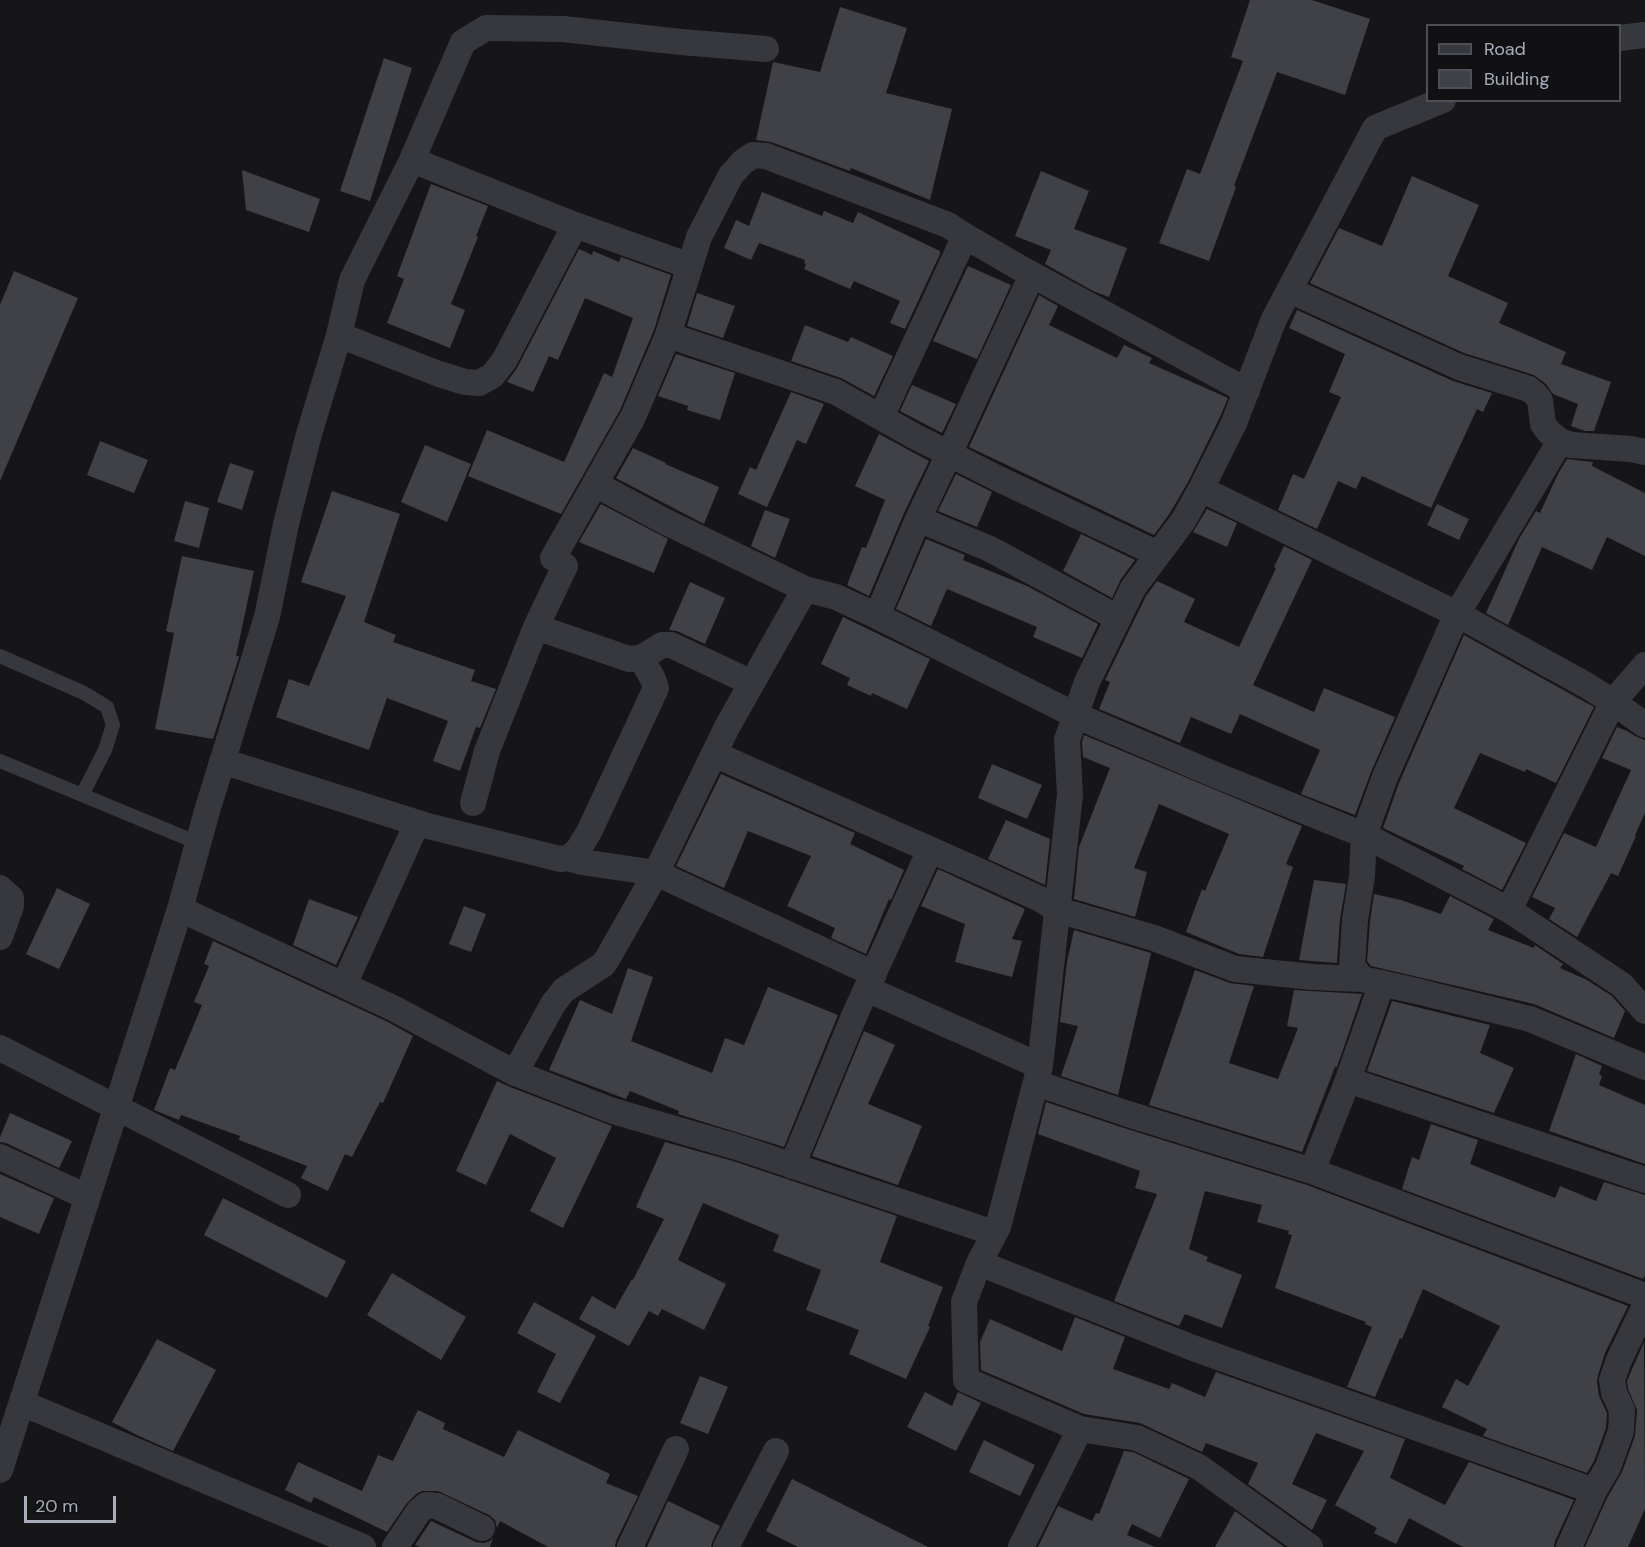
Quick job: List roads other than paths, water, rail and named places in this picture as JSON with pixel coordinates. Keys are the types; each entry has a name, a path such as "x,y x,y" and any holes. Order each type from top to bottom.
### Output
{"street":[{"path":"0,1470 180,909 222,761 267,617 300,468 339,335 352,280 412,160 463,42 486,28 563,29 766,49"},
{"path":"1621,38 1645,34"},
{"path":"1310,1547 1199,1467 1137,1438 1080,1429 966,1380 964,1302 979,1263 998,1227 1038,1074 1070,795 1067,740 1087,682 1132,588 1183,521 1201,489 1234,423 1274,319 1375,128 1438,102"},
{"path":"473,803 487,751 559,562 595,484 633,417 668,335 699,237 731,175 753,155 766,156 948,225 1032,275 1247,391"},
{"path":"412,160 574,225 690,266"},
{"path":"339,335 439,374 465,382 479,383 492,376 504,361 574,225"},
{"path":"880,417 965,236"},
{"path":"877,616 918,519 1032,275"},
{"path":"1289,290 1460,367 1529,389 1540,400 1543,424 1560,441 1571,445 1645,452"},
{"path":"668,335 836,392 999,479 1158,554"},
{"path":"1372,981 1352,966 1364,835 1385,777 1457,614 1560,441"},
{"path":"595,484 666,522 805,589 836,597 877,616 1075,715 1364,835 1509,910 1622,985 1645,1011"},
{"path":"1201,489 1457,614 1613,702 1645,725"},
{"path":"918,519 990,549 1118,618"},
{"path":"515,1073 553,1004 564,990 604,964 656,873 728,727 805,589"},
{"path":"536,627 629,659 640,658 662,645 670,645 752,683"},
{"path":"570,858 589,832 656,688 640,658"},
{"path":"1509,910 1613,702 1645,665"},
{"path":"714,754 1040,899 1058,910 1154,938 1235,969 1372,981 1530,1019 1645,1067"},
{"path":"222,761 417,823 560,859 570,858 582,862 656,873 871,981 1038,1074 1128,1114 1312,1171 1645,1296"},
{"path":"344,985 417,823"},
{"path":"792,1166 930,850"},
{"path":"0,888 12,898 0,937"},
{"path":"180,909 393,1008 515,1073 613,1111 737,1147 994,1233"},
{"path":"1312,1171 1348,1080 1372,981"},
{"path":"0,1048 288,1195"},
{"path":"1348,1080 1645,1180"},
{"path":"0,1157 87,1197"},
{"path":"979,1263 1193,1348 1594,1491"},
{"path":"1576,1544 1594,1491 1608,1467 1621,1431 1622,1410 1614,1393 1612,1380 1645,1306"},
{"path":"22,1403 363,1547"},
{"path":"1021,1547 1080,1429"},
{"path":"630,1547 676,1449"},
{"path":"726,1547 776,1451"},
{"path":"395,1547 419,1511 426,1505 437,1506 482,1528"}],"lane":[{"path":"0,656 84,693 107,706 113,725 105,750 82,795"},
{"path":"0,761 198,843"}]}
